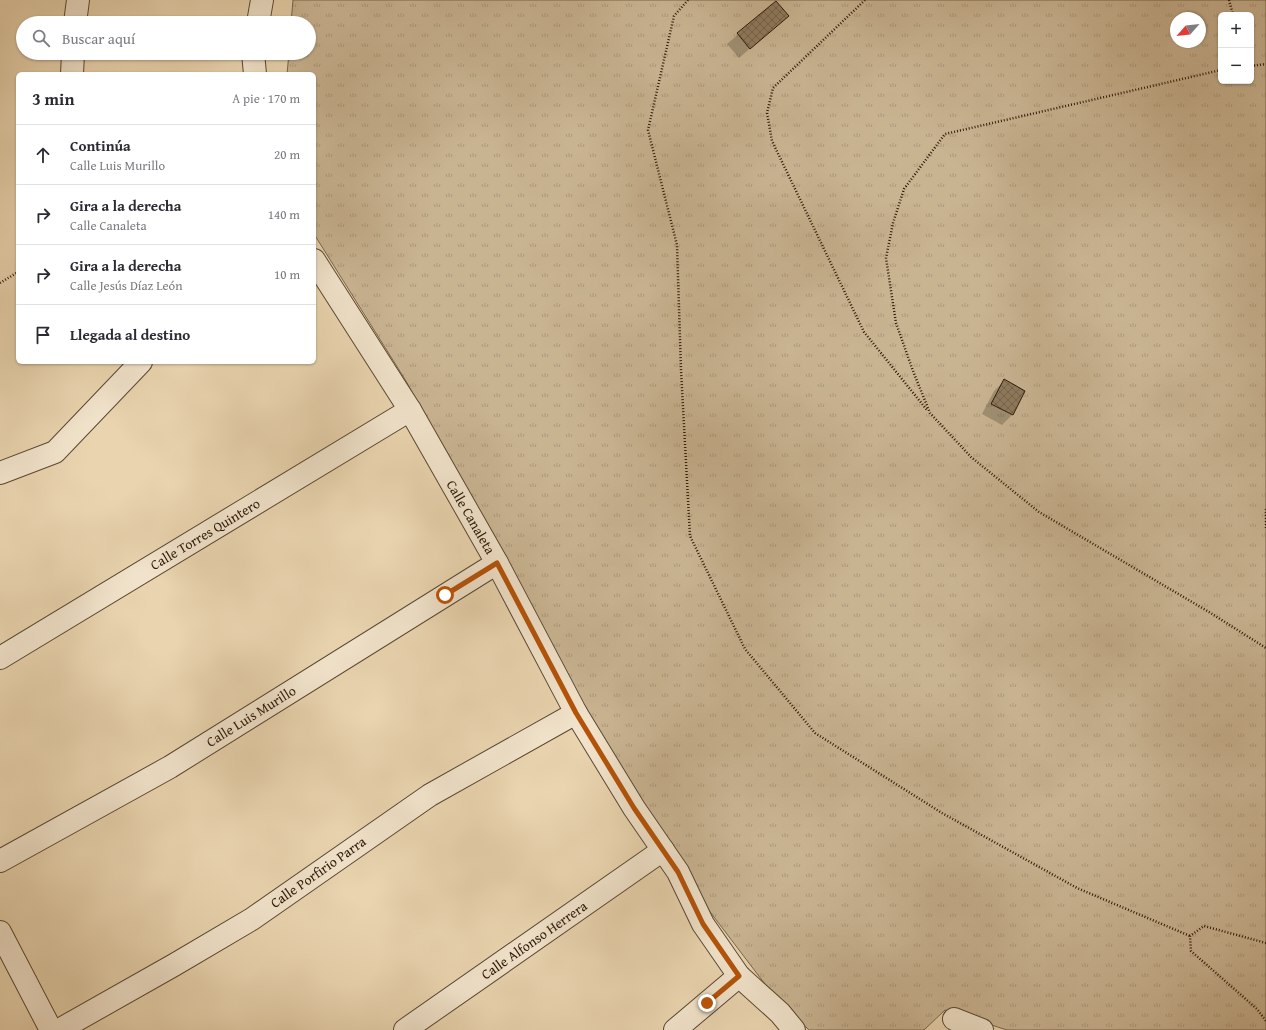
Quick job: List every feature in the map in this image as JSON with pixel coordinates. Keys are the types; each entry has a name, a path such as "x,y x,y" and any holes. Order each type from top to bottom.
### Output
{"street":[{"path":"76,16 78,0"},
{"path":"259,16 262,0"},
{"path":"72,72 73,60"},
{"path":"254,60 255,72"},
{"name":"Calle Canaleta","path":"316,264 410,410 497,563 576,713 634,808 678,872 703,924 739,976 780,1013 794,1030"},
{"path":"0,473 55,452 139,364"},
{"name":"Calle Torres Quintero","path":"0,658 410,410"},
{"name":"Calle Luis Murillo","path":"0,861 170,767 497,563"},
{"name":"Calle Porfirio Parra","path":"59,1030 252,919 430,795 576,713"},
{"name":"Calle Alfonso Herrera","path":"405,1030 663,850"},
{"path":"0,932 51,1030"},
{"path":"675,1030 739,976"},
{"path":"954,1019 982,1030"}],"path":[{"path":"688,0 674,16 648,130 677,245 681,370 690,536 745,649 815,733 942,813 1077,888 1190,936"},
{"path":"865,0 773,88 767,113 772,141 864,332 930,413 971,457 1039,512 1209,612 1266,648"},
{"path":"1229,0 1232,12"},
{"path":"1254,66 1266,64"},
{"path":"930,413 896,323 886,258 893,224 904,190 945,134 1218,71"},
{"path":"0,283 16,273"},
{"path":"1266,509 1266,529"},
{"path":"1190,936 1204,926 1266,943"},
{"path":"1190,936 1191,951 1257,1009 1266,1021"}],"green space":[{"path":"293,0 1266,0 1266,1030 1007,1030 945,1010 924,1030 809,1030 771,992 663,850 406,381 316,237 316,72 287,72 288,60 316,60 316,16 292,16"}],"building":[{"path":"776,1 789,16 750,49 737,33"},
{"path":"1004,379 1025,391 1013,415 991,404"}],"route":[{"path":"445,595 497,563 576,713 634,808 678,872 703,924 739,976 707,1003"}]}
